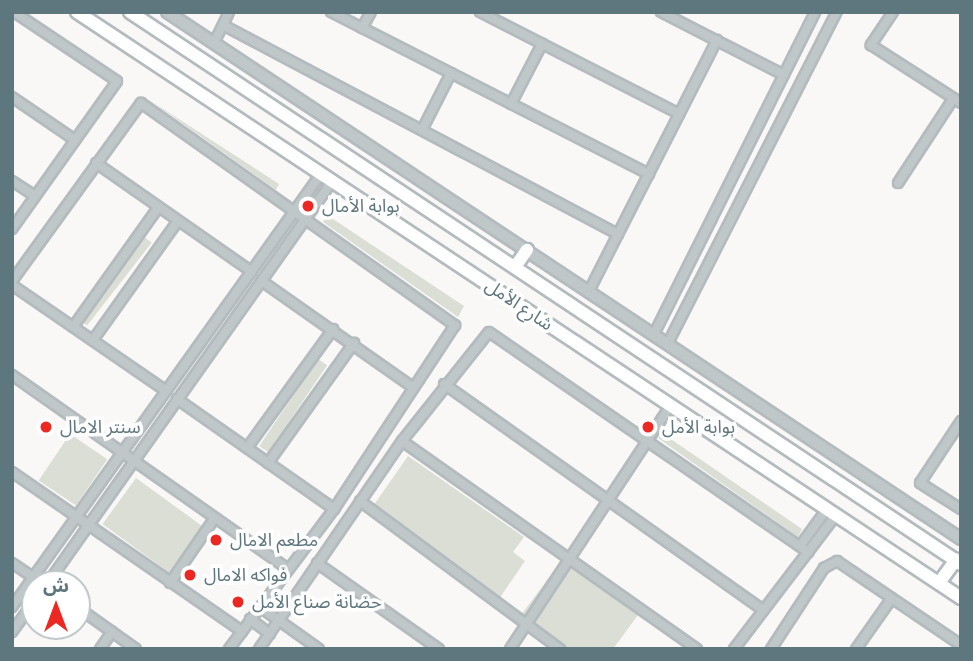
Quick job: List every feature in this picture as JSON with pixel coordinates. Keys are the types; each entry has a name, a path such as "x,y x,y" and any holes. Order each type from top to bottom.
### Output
{"main road":[{"name":"شارع الأمل","path":"130,12 958,562"},
{"name":"شارع الأمل","path":"82,14 961,598"},
{"path":"515,267 527,250"},
{"path":"939,583 958,562"}],"street":[{"path":"12,229 117,81 14,12"},
{"path":"167,12 961,539"},
{"path":"214,43 229,12"},
{"path":"331,12 649,174"},
{"path":"362,28 371,12"},
{"path":"480,12 492,15 542,44 679,114"},
{"path":"661,12 784,75"},
{"path":"654,334 815,12"},
{"path":"668,343 837,12"},
{"path":"893,12 871,46 957,101 898,183"},
{"path":"223,24 618,234"},
{"path":"589,291 717,40"},
{"path":"511,104 542,44"},
{"path":"422,130 451,74"},
{"path":"12,97 75,140"},
{"path":"165,390 12,283 133,107 144,104 455,325 334,509 229,649"},
{"path":"96,163 252,272"},
{"path":"38,570 321,174"},
{"path":"12,181 35,196"},
{"path":"57,570 130,461 263,282 332,182"},
{"path":"73,327 158,208"},
{"path":"93,340 178,220"},
{"path":"263,282 354,343 414,388"},
{"path":"247,448 333,329"},
{"path":"259,649 444,384 481,336 495,333 804,549"},
{"path":"268,463 354,343"},
{"path":"12,375 119,454 288,569"},
{"path":"444,384 763,610"},
{"path":"177,399 334,509"},
{"path":"510,649 671,405"},
{"path":"961,422 920,482 961,509"},
{"path":"402,441 697,649"},
{"path":"12,472 242,631"},
{"path":"360,501 560,649"},
{"path":"734,649 832,512"},
{"path":"170,583 214,519"},
{"path":"771,649 832,561 961,645"},
{"path":"317,564 439,649"},
{"path":"856,649 892,598"},
{"path":"260,607 319,649"},
{"path":"91,617 135,648"},
{"path":"250,619 270,634"},
{"path":"100,649 112,632"}],"shaded area":[{"path":"151,101 279,184 276,190"},
{"path":"327,215 464,306 458,317 323,222"},
{"path":"143,236 152,243 87,326 78,319"},
{"path":"318,359 327,365 268,452 259,446"},
{"path":"662,433 802,529 798,537 658,438"},
{"path":"70,434 107,459 76,506 39,480"},
{"path":"408,456 524,537 513,552 525,561 499,599 371,509"},
{"path":"136,478 204,527 170,573 102,524"},
{"path":"562,560 638,615 613,649 568,649 521,615"}],"place":[{"name":"بوابة الأمال","path":"308,206"},
{"name":"سنتر الامال","path":"46,427"},
{"name":"بوابة الأمل","path":"648,427"},
{"name":"مطعم الامال","path":"216,540"},
{"name":"فواكه الامال","path":"190,575"},
{"name":"حضانة صناع الأمل","path":"238,602"}]}
